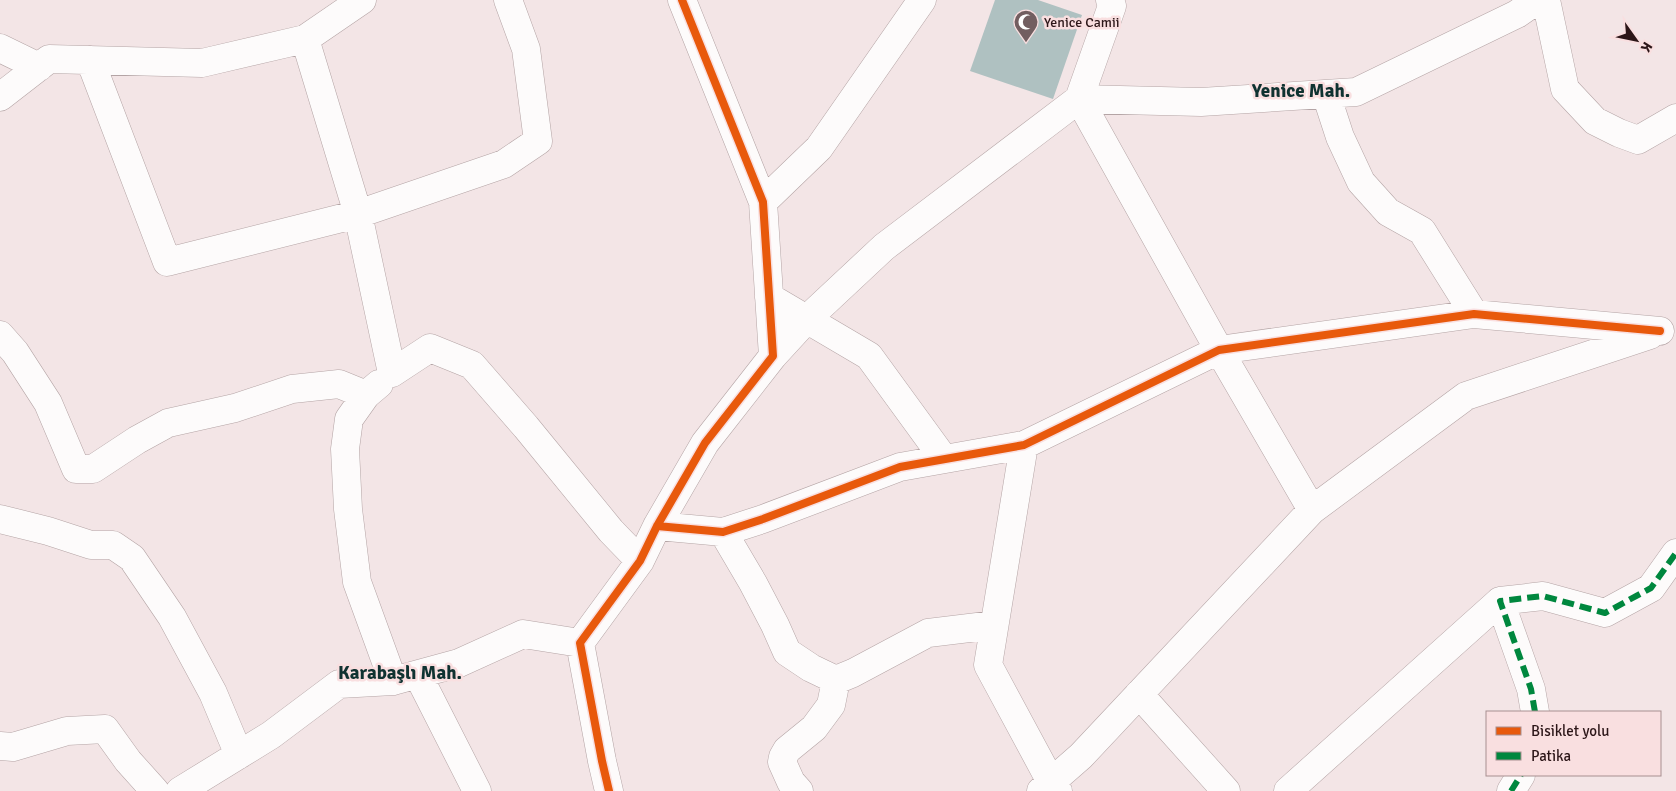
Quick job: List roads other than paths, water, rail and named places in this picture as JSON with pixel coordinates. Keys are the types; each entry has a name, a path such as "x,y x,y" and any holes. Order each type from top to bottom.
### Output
{"street":[{"path":"0,97 49,59 202,63 305,38 362,0"},
{"path":"90,60 168,262 358,214 504,164 538,141 526,49 508,0"},
{"path":"682,0 763,202 773,356"},
{"path":"763,202 819,148 922,0"},
{"path":"1078,99 1201,102 1356,92 1517,14 1537,0"},
{"path":"1546,0 1566,89 1595,121 1638,140 1676,118"},
{"path":"609,791 580,642 640,561 657,526 705,443 773,356 807,319 884,247 1078,99 1116,2"},
{"path":"305,38 358,214 392,373"},
{"path":"0,48 39,67"},
{"path":"1326,94 1340,137 1360,182 1388,212 1422,231 1474,314"},
{"path":"1078,99 1219,350 1312,510"},
{"path":"769,297 869,356 944,459"},
{"path":"657,526 723,532 763,519 900,467 1024,445 1219,350 1474,314 1668,327"},
{"path":"1024,445 988,665 1050,788 1312,510 1466,396 1668,327"},
{"path":"0,335 15,352 48,403 76,469 93,469 168,422 235,408 292,390 339,384 366,395"},
{"path":"478,791 405,678 357,582 348,509 345,449 349,419 366,395 392,373 430,348 472,365 526,427 611,531 640,561"},
{"path":"0,519 91,544 113,544 132,558 172,617 212,693 239,755"},
{"path":"723,532 753,583 787,652 811,668 836,680 853,673 928,633 994,625"},
{"path":"1288,791 1500,601 1543,596 1605,613 1651,588 1676,553"},
{"path":"1500,601 1531,689 1535,711"},
{"path":"180,791 271,735 339,684 405,678 459,663 523,634 580,642"},
{"path":"799,791 791,782 782,762 783,757 787,750 814,728 831,705 836,680"},
{"path":"1139,694 1226,791"},
{"path":"0,746 13,747 67,731 105,729 128,761 155,791"},
{"path":"1512,791 1520,776"}],"place":[{"name":"Yenice Camii","path":"1026,43"}],"district":[{"name":"Yenice Mah.","path":"1301,91"},
{"name":"Karabaşlı Mah.","path":"400,673"}]}
